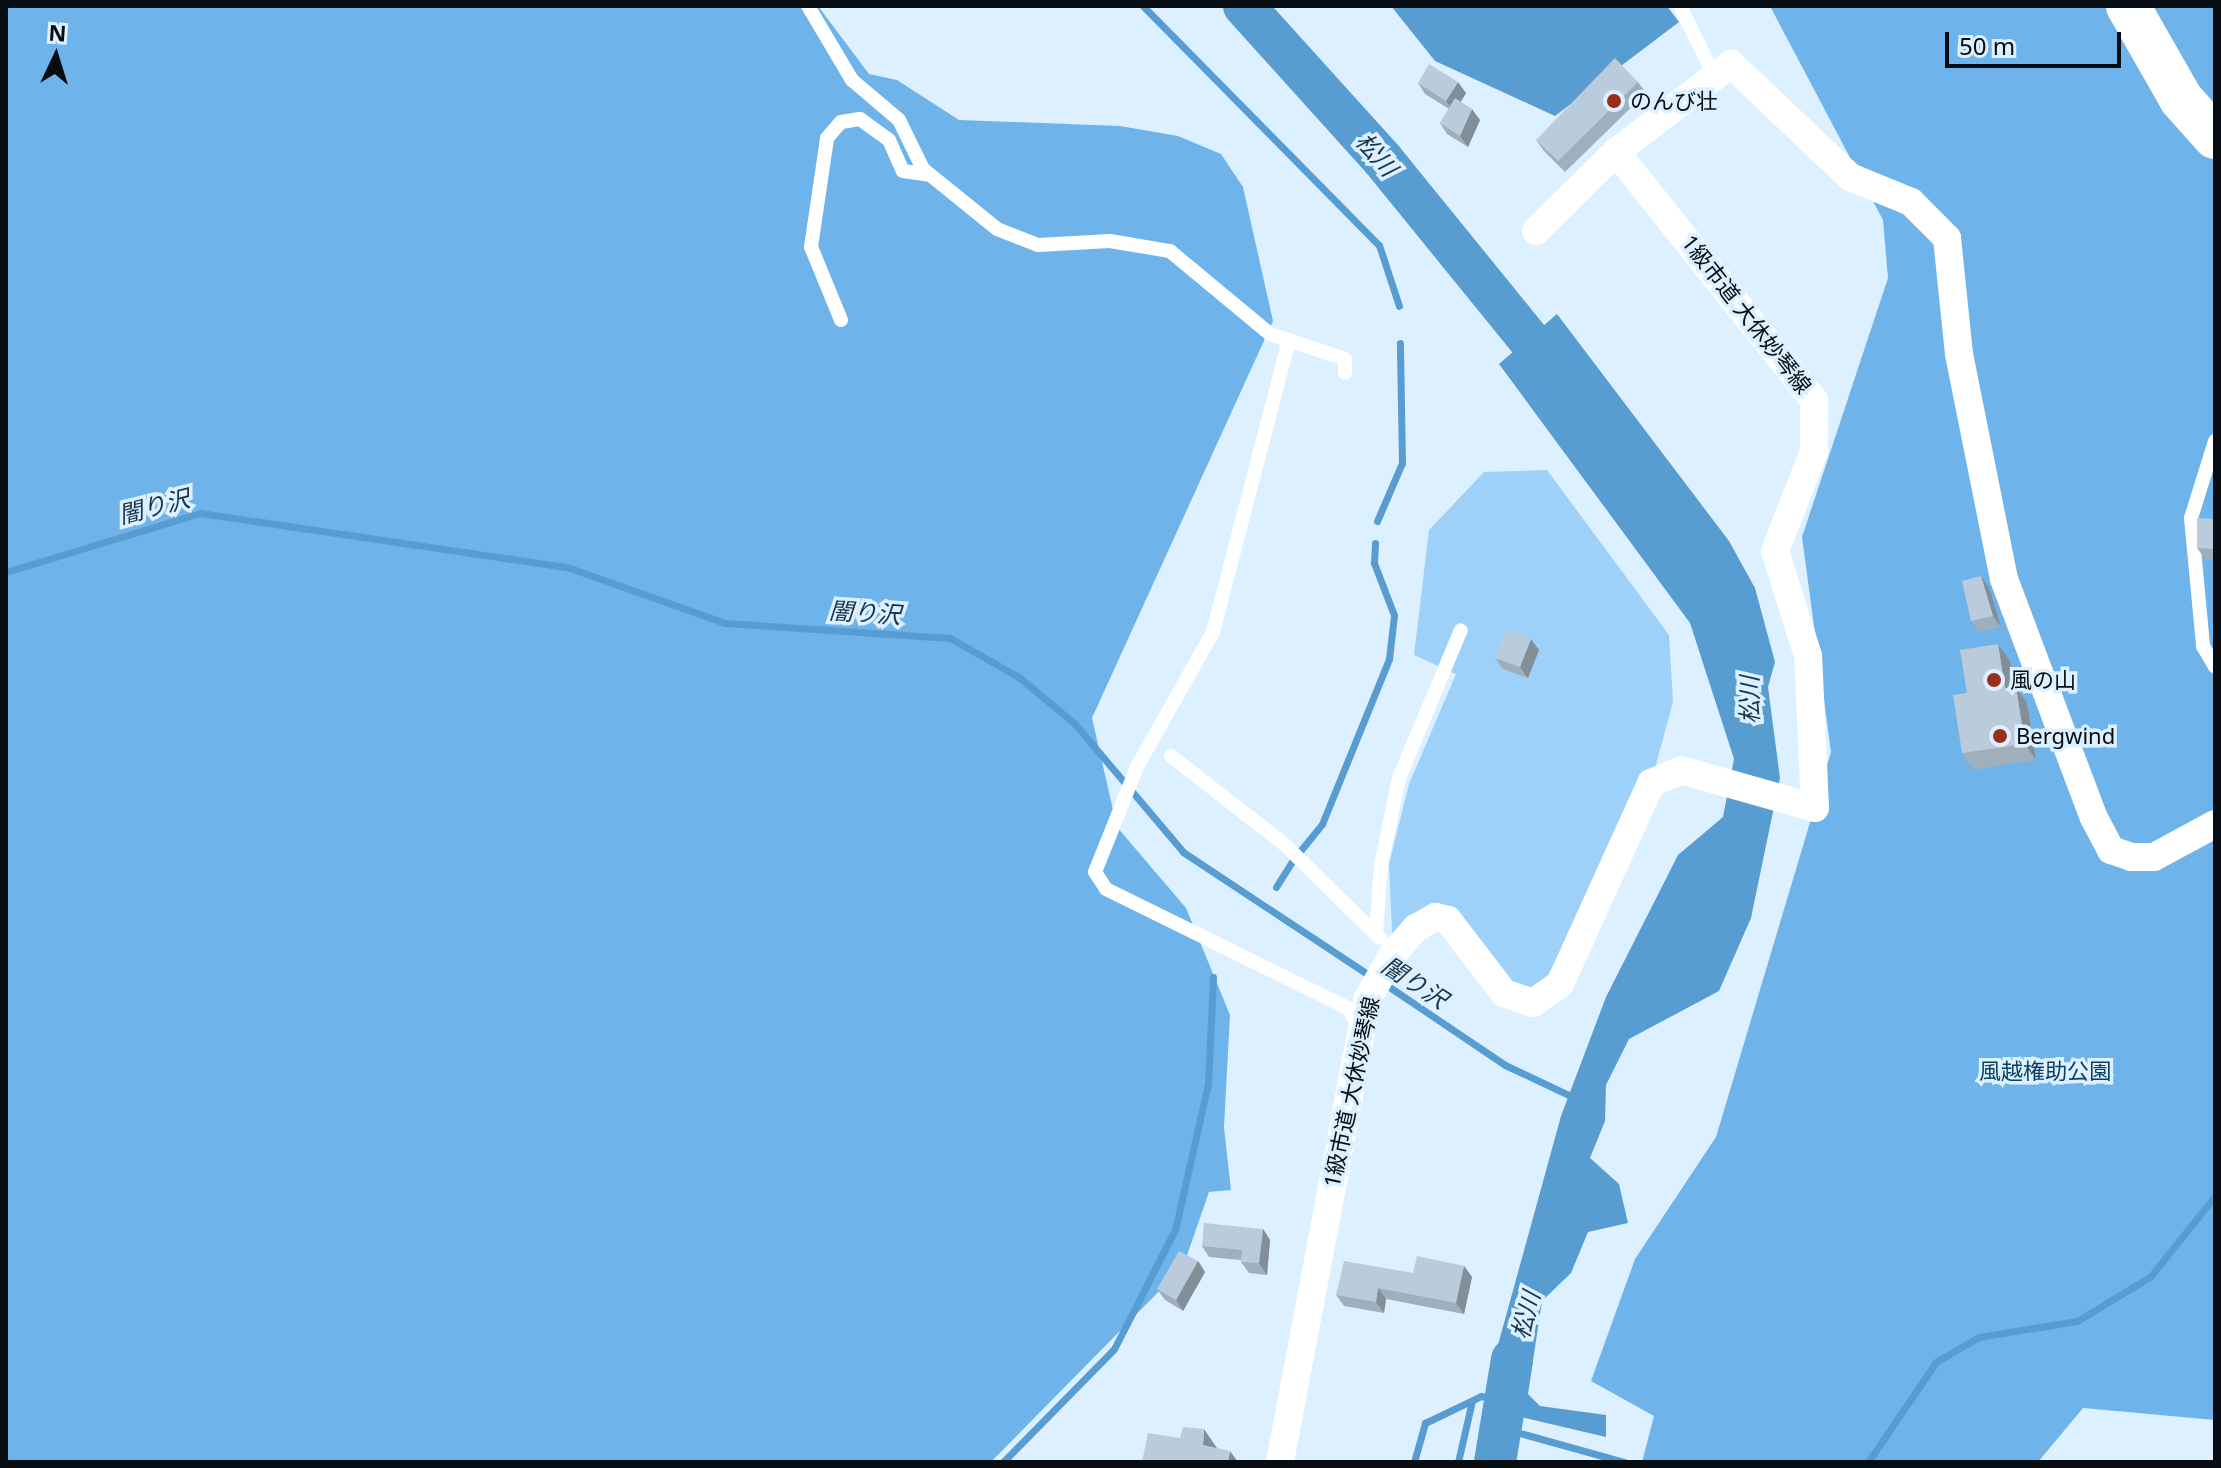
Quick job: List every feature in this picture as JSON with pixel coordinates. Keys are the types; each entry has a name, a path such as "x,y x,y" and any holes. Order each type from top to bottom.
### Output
{"main road":[{"path":"2128,6 2181,99 2215,137"}],"street":[{"path":"1536,231 1616,152 1731,64 1850,177 1911,202 1947,238 1959,354 2004,579 2094,818 2111,850 2131,857 2154,857 2215,824"},
{"name":"1級市道 大休妙琴線","path":"1280,1462 1367,1000 1384,953 1435,917 1448,920 1504,993 1533,1003 1548,996 1651,783 1681,770 1815,808 1813,697 1775,551 1814,451 1814,400 1616,152"}],"lane":[{"path":"808,6 835,57 899,120 908,149 930,175 997,229 1038,245 1110,241 1170,251 1288,344 1345,359 1345,373"},
{"path":"1680,6 1715,77"},
{"path":"841,320 811,247 827,138 841,122 860,119 889,140 903,171 930,175"},
{"path":"1288,344 1213,632 1137,767 1096,858 1106,889 1348,1008 1361,1031"},
{"path":"2215,441 2191,533 2203,646 2215,667"},
{"path":"1384,953 1381,865 1399,778 1461,630"},
{"path":"1171,756 1284,844 1384,953"}],"shaded area":[{"path":"1547,470 1669,635 1673,702 1651,783 1533,1003 1448,920 1393,954 1389,864 1409,784 1456,674 1414,655 1429,530 1484,472"}],"green space":[{"path":"6,6 818,6 869,74 897,80 959,120 1120,126 1178,136 1221,154 1243,187 1273,321 1092,718 1117,827 1186,908 1230,1015 1224,1127 1231,1190 1209,1192 1183,1267 991,1462 6,1462"},
{"name":"風越権助公園","path":"1770,6 2215,6 2215,1420 2083,1408 2038,1462 1642,1462 1654,1416 1591,1381 1635,1259 1716,1137 1831,752 1802,537 1888,278 1883,220"}],"water":[{"path":"1391,6 1667,6 1679,22 1555,116 1435,61"},
{"path":"1557,314 1729,541 1755,588 1775,662 1768,687 1780,778 1751,918 1719,991 1629,1039 1606,1085 1605,1121 1590,1158 1619,1184 1628,1223 1588,1232 1571,1273 1542,1301 1528,1394 1540,1406 1606,1415 1606,1437 1491,1410 1493,1363 1561,1116 1606,997 1678,855 1723,817 1734,759 1690,623 1499,364"}],"building":[{"path":"1615,58 1638,82 1558,161 1536,140"},
{"path":"1429,64 1458,82 1446,101 1418,83"},
{"path":"1455,98 1472,109 1460,136 1440,123"},
{"path":"2197,518 2215,519 2215,549 2197,548"},
{"path":"1981,576 1993,616 1971,621 1962,581"},
{"path":"1506,630 1531,639 1520,667 1495,658"},
{"name":"Bergwind","path":"1998,644 2005,688 2016,687 2025,744 1962,753 1953,695 1967,693 1960,650"},
{"path":"1204,1223 1263,1229 1259,1263 1241,1262 1242,1250 1202,1246"},
{"path":"1179,1251 1198,1261 1176,1300 1157,1289"},
{"path":"1417,1256 1464,1266 1456,1303 1378,1288 1376,1302 1336,1295 1344,1261 1413,1273"},
{"path":"1183,1427 1204,1429 1203,1445 1230,1451 1228,1462 1142,1462 1148,1433 1180,1438"}],"waterway":[{"path":"1143,6 1379,245 1399,306"},
{"name":"松川","path":"1244,6 1383,160 1564,383"},
{"path":"1377,521 1402,463 1400,343"},
{"name":"闇り沢","path":"6,572 200,513 567,567 725,623 950,638 1020,678 1075,724 1183,852 1372,977"},
{"path":"1301,850 1322,824 1389,659 1394,615 1374,563 1375,543"},
{"path":"1276,887 1293,860"},
{"path":"1003,1462 1114,1349 1175,1230 1208,1084 1213,977"},
{"name":"闇り沢","path":"1382,982 1505,1065 1577,1099"},
{"path":"1868,1462 1936,1362 1979,1337 2077,1321 2150,1277 2215,1196"},
{"name":"松川","path":"1495,1462 1512,1359"},
{"path":"1414,1462 1425,1423 1481,1396 1500,1400"},
{"path":"1458,1462 1472,1401"},
{"path":"1502,1428 1624,1462"}],"place":[{"name":"のんび壮","path":"1614,101"},
{"name":"風の山","path":"1994,680"},
{"name":"Bergwind","path":"2000,736"}]}
